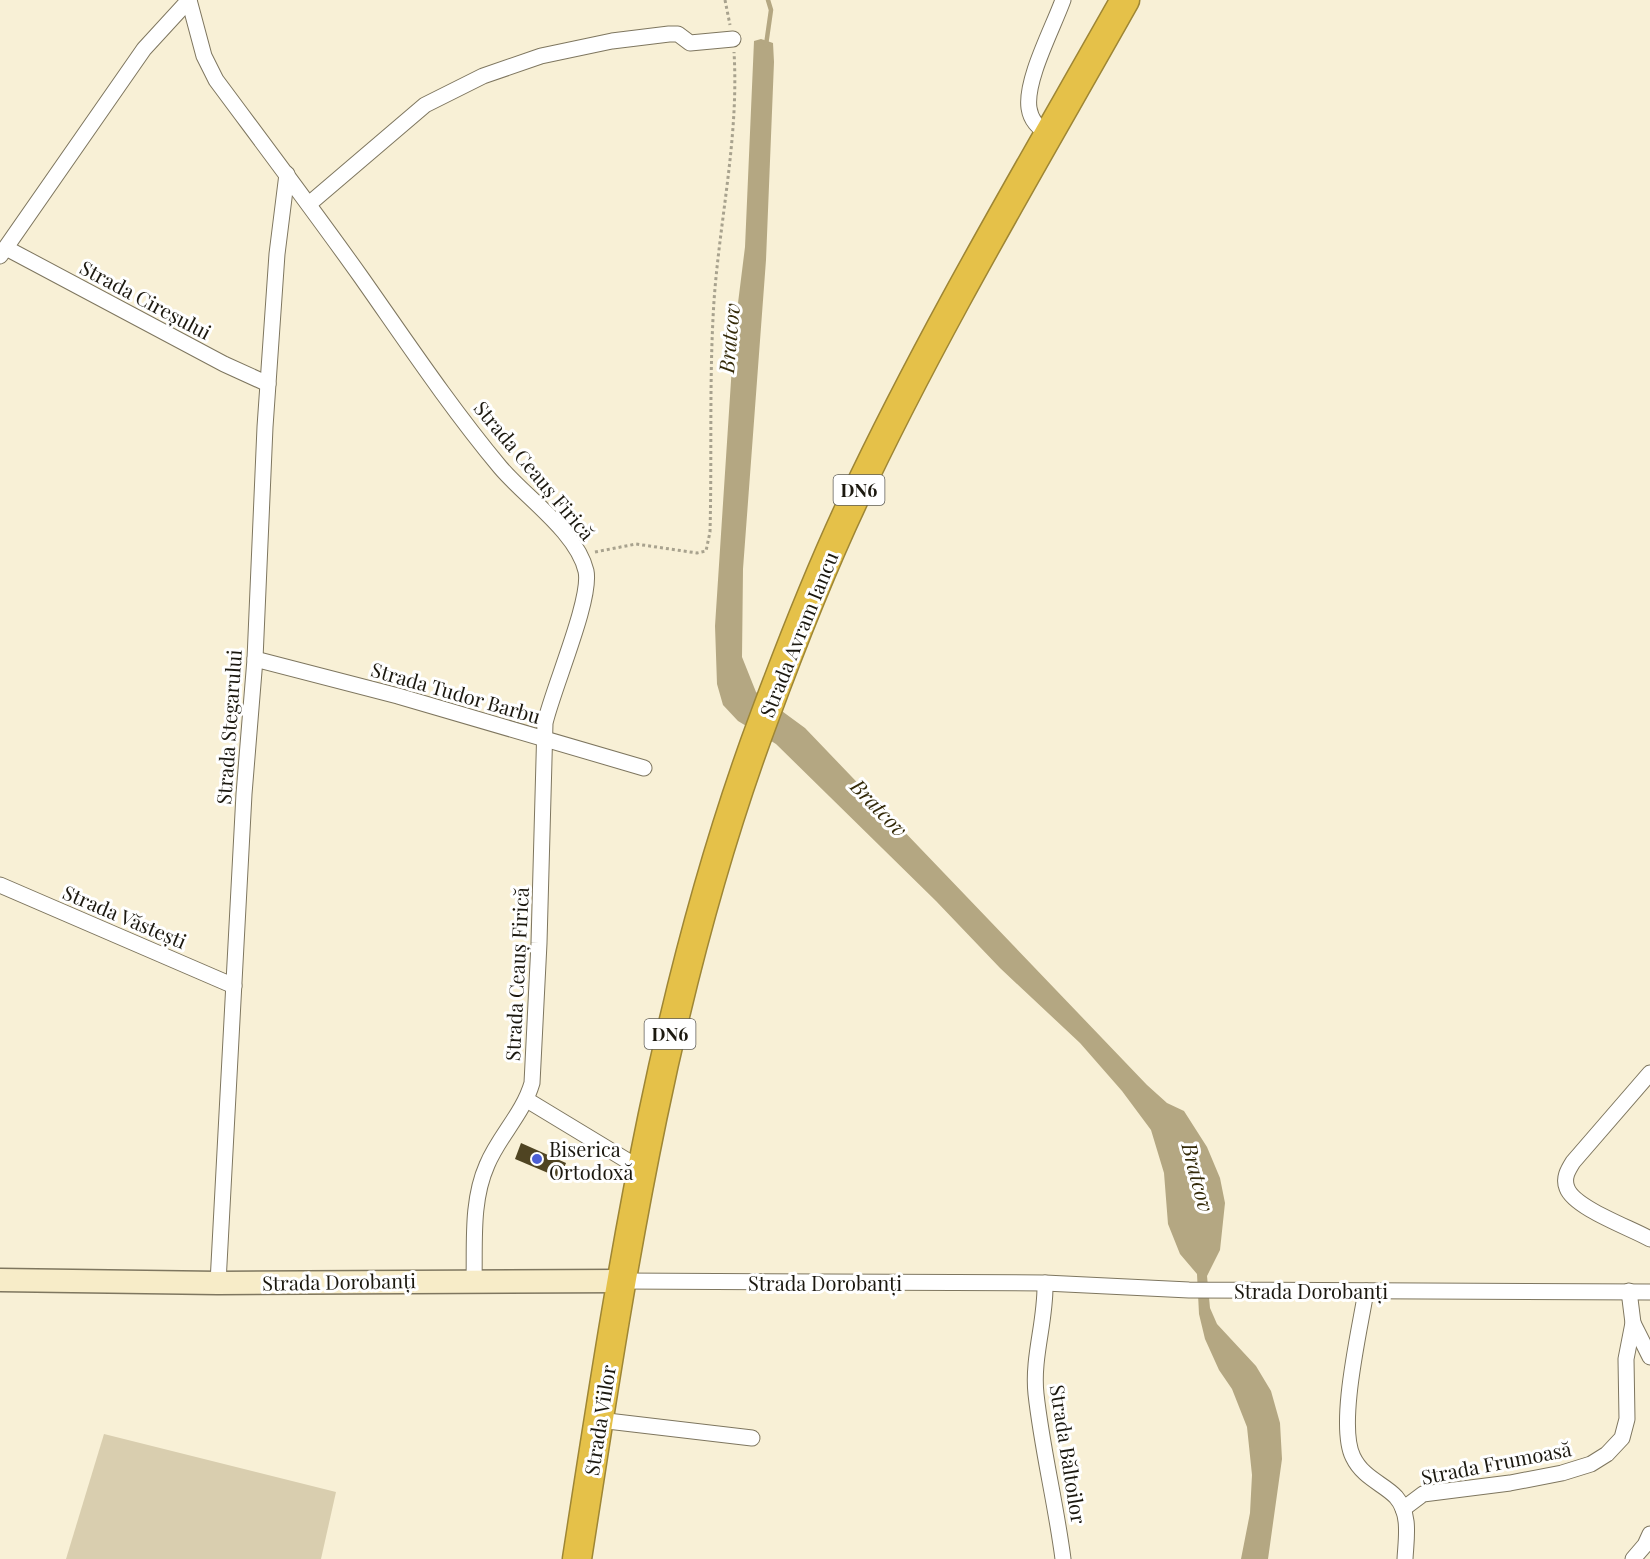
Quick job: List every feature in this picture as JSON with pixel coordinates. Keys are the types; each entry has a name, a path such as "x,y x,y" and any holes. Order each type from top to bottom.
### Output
{"highway":[{"name":"Strada Avram Iancu","path":"621,1281 641,1169 684,976 724,835 782,671 837,536 886,434 1048,134 1125,0"},
{"name":"Strada Viilor","path":"577,1559 621,1281"}],"street":[{"path":"3,252 144,49 189,0"},
{"name":"Strada Ceauș Firică","path":"189,0 201,48 216,80 309,204 500,468 571,541 581,555 586,573 586,588 552,693 544,739 539,943 532,1083 527,1100 487,1164 482,1180 476,1206 474,1281"},
{"path":"1048,134 1036,125 1032,118 1029,95 1063,0"},
{"path":"309,204 426,105 483,76 541,56 612,41 669,34 678,34 690,43 733,39"},
{"name":"Strada Stegarului","path":"218,1283 244,794 255,659 268,384 277,254 287,174"},
{"name":"Strada Cireșului","path":"3,252 268,384"},
{"name":"Strada Tudor Barbu","path":"255,659 398,696 645,768"},
{"name":"Strada Văstești","path":"0,885 234,986"},
{"path":"1650,1073 1573,1162 1565,1176 1567,1190 1587,1208 1650,1239"},
{"path":"527,1100 641,1169"},
{"name":"Strada Dorobanți","path":"0,1280 218,1283 474,1281 1045,1283 1189,1290 1650,1292"},
{"name":"Strada Băltoilor","path":"1045,1283 1045,1299 1036,1355 1036,1393 1063,1559"},
{"path":"1366,1291 1346,1429 1353,1458 1374,1482 1396,1497 1403,1509 1407,1527 1404,1559"},
{"name":"Strada Frumoasă","path":"1403,1509 1423,1494 1510,1484 1562,1473 1591,1464 1607,1454 1622,1438 1627,1419 1626,1359 1633,1323 1629,1291"},
{"path":"1633,1323 1650,1357"},
{"path":"599,1420 752,1438"},
{"path":"1633,1559 1645,1545 1650,1534"}],"path":[{"path":"581,555 636,544 697,553 706,551 710,532 710,407 715,300 735,123 733,39 725,0"}],"shaded area":[{"path":"104,1434 336,1492 321,1559 66,1559"}],"water":[{"path":"761,39 773,43 774,62 766,260 743,569 742,657 756,692 805,728 1147,1085 1167,1103 1184,1111 1207,1147 1220,1178 1225,1203 1220,1250 1207,1276 1210,1308 1217,1324 1256,1366 1271,1391 1280,1423 1282,1459 1268,1559 1241,1559 1250,1513 1252,1475 1247,1427 1232,1389 1219,1370 1205,1339 1199,1314 1197,1274 1180,1254 1168,1224 1164,1173 1151,1130 1122,1091 1080,1043 1000,968 936,901 776,744 738,721 723,705 717,684 715,626 734,335 745,247 754,41"}],"building":[{"path":"521,1143 566,1163 560,1178 515,1159"}],"waterway":[{"name":"Bratcov","path":"766,45 771,10 768,0"}],"place":[{"name":"Biserica Ortodoxă","path":"537,1159"}]}
